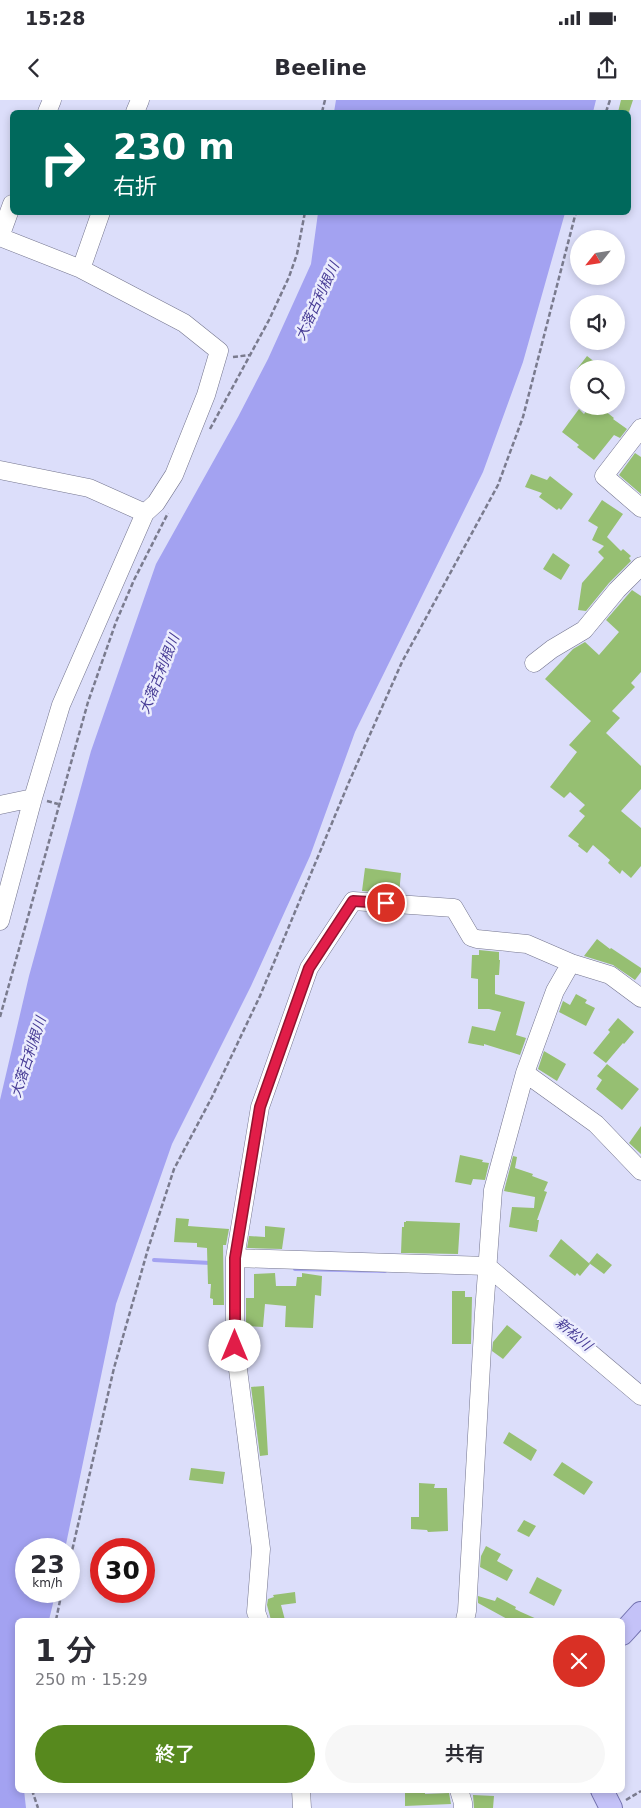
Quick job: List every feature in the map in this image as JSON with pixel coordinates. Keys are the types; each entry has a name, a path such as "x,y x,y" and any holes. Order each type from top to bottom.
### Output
{"main road":[{"path":"625,1631 641,1613"},
{"path":"604,1793 611,1808"}],"street":[{"path":"0,921 33,798 61,705 145,513 156,503 174,475 206,395 219,351 184,323 81,270 0,237 10,210"},
{"path":"81,270 100,215"},
{"path":"641,428 604,476 641,508"},
{"path":"0,470 89,488 145,513"},
{"path":"534,663 552,649 584,630 617,590 641,566"},
{"path":"0,805 33,798"},
{"path":"258,1618 256,1612 261,1549 235,1346 235,1258 263,1098 309,968 353,901 454,908 471,937 527,944 571,964 610,975 641,998"},
{"path":"465,1618 493,1190 525,1073 556,991 571,964"},
{"path":"525,1073 596,1124 641,1171"},
{"path":"235,1258 487,1266 641,1396"},
{"path":"301,1793 302,1808"},
{"path":"461,1793 464,1803 463,1808"}],"path":[{"path":"209,431 269,320 288,277 297,254 304,215"},
{"path":"75,1538 114,1368 148,1249 174,1169 212,1096 260,996 402,662 498,485 523,417 575,215"},
{"path":"0,1017 88,702 116,622 134,580 170,510"},
{"path":"56,1618 60,1603"},
{"path":"33,1793 38,1808"}],"water":[{"path":"336,100 596,100 594,110 334,110"},
{"name":"大落古利根川","path":"318,215 564,215 523,362 483,472 355,732 310,856 251,986 172,1144 116,1304 67,1538 15,1538 15,1603 53,1603 49,1618 15,1618 15,1793 24,1793 26,1808 0,1808 0,1100 29,976 91,751 156,564 268,359 311,264"}],"building":[{"path":"621,100 633,100 630,110 618,110"},
{"path":"587,356 592,360 584,360"},
{"path":"575,415 610,415 627,429 620,438 614,435 594,460 562,432"},
{"path":"635,453 641,457 641,494 619,475"},
{"path":"531,474 547,480 550,476 573,494 561,510 559,508 557,510 539,497 542,493 525,487"},
{"path":"602,500 623,514 607,537 621,551 623,549 631,556 629,558 631,561 609,583 586,611 578,610 582,583 604,558 598,552 604,546 592,540 598,527 588,521"},
{"path":"553,553 570,565 561,580 543,569"},
{"path":"632,590 641,596 641,672 631,683 635,687 612,711 620,718 606,733 641,766 641,789 621,811 641,828 641,866 631,878 622,870 620,874 608,863 610,860 593,845 587,853 568,836 585,816 579,811 585,805 570,792 564,798 550,787 577,752 569,745 591,721 545,679 573,649 585,642 599,655 619,632 606,620"},
{"path":"365,868 401,873 399,894 362,891"},
{"path":"597,939 641,968 641,972 635,980 613,965 584,956"},
{"path":"479,950 499,952 499,975 495,975 495,994 525,1002 516,1035 526,1038 520,1055 484,1044 484,1046 468,1043 472,1026 495,1031 501,1012 478,1009 478,979 471,978 472,955 479,955"},
{"path":"576,994 587,1000 585,1003 595,1008 586,1026 559,1012 563,1001 570,1005"},
{"path":"618,1018 634,1032 606,1063 593,1053 610,1032 608,1030"},
{"path":"544,1051 566,1064 557,1081 538,1069"},
{"path":"607,1064 639,1089 622,1110 596,1089 602,1080 597,1076"},
{"path":"641,1126 641,1154 629,1143"},
{"path":"460,1155 489,1163 485,1180 473,1179 471,1185 455,1182"},
{"path":"513,1156 517,1157 515,1168 533,1174 532,1176 548,1182 544,1191 547,1192 537,1220 539,1220 537,1232 509,1227 512,1207 534,1208 535,1197 504,1191"},
{"path":"176,1218 189,1219 188,1226 229,1229 226,1245 223,1245 224,1305 213,1305 213,1299 210,1298 211,1284 208,1284 207,1248 197,1247 197,1243 174,1242"},
{"path":"404,1222 460,1223 458,1254 401,1253 402,1227 404,1227"},
{"path":"265,1226 285,1228 282,1249 247,1248 249,1236 265,1237"},
{"path":"561,1239 590,1264 580,1276 577,1273 575,1276 549,1256"},
{"path":"597,1253 612,1265 604,1274 589,1263"},
{"path":"275,1273 276,1286 296,1286 297,1277 302,1277 302,1273 322,1276 321,1296 315,1295 313,1328 285,1327 286,1306 265,1304 263,1327 246,1326 246,1298 254,1298 254,1274"},
{"path":"452,1291 465,1291 465,1297 472,1297 471,1344 452,1344"},
{"path":"507,1325 522,1337 503,1359 492,1351 493,1342"},
{"path":"264,1386 268,1455 260,1456 251,1387"},
{"path":"509,1432 537,1450 531,1461 503,1443"},
{"path":"562,1462 593,1482 584,1495 553,1475"},
{"path":"191,1468 225,1472 223,1484 189,1480"},
{"path":"419,1483 435,1484 434,1488 447,1488 448,1531 428,1532 427,1530 411,1529 411,1517 419,1517"},
{"path":"524,1520 536,1526 529,1537 517,1531"},
{"path":"486,1546 501,1554 497,1561 513,1570 507,1581 480,1567 481,1556"},
{"path":"537,1577 562,1590 554,1606 529,1593"},
{"path":"295,1592 296,1603 281,1605 284,1618 270,1618 267,1605 268,1599 274,1597 273,1595"},
{"path":"478,1596 495,1601 497,1597 516,1607 515,1609 535,1618 505,1618 478,1603"},
{"path":"405,1793 449,1793 451,1804 405,1806"},
{"path":"473,1795 494,1796 493,1808 474,1808"}],"waterway":[{"name":"新松川","path":"154,1260 210,1263"},
{"name":"新松川","path":"295,1269 385,1271"}],"route":[{"path":"235,1346 235,1258 260,1107 280,1048 309,968 353,901 386,903"}]}
